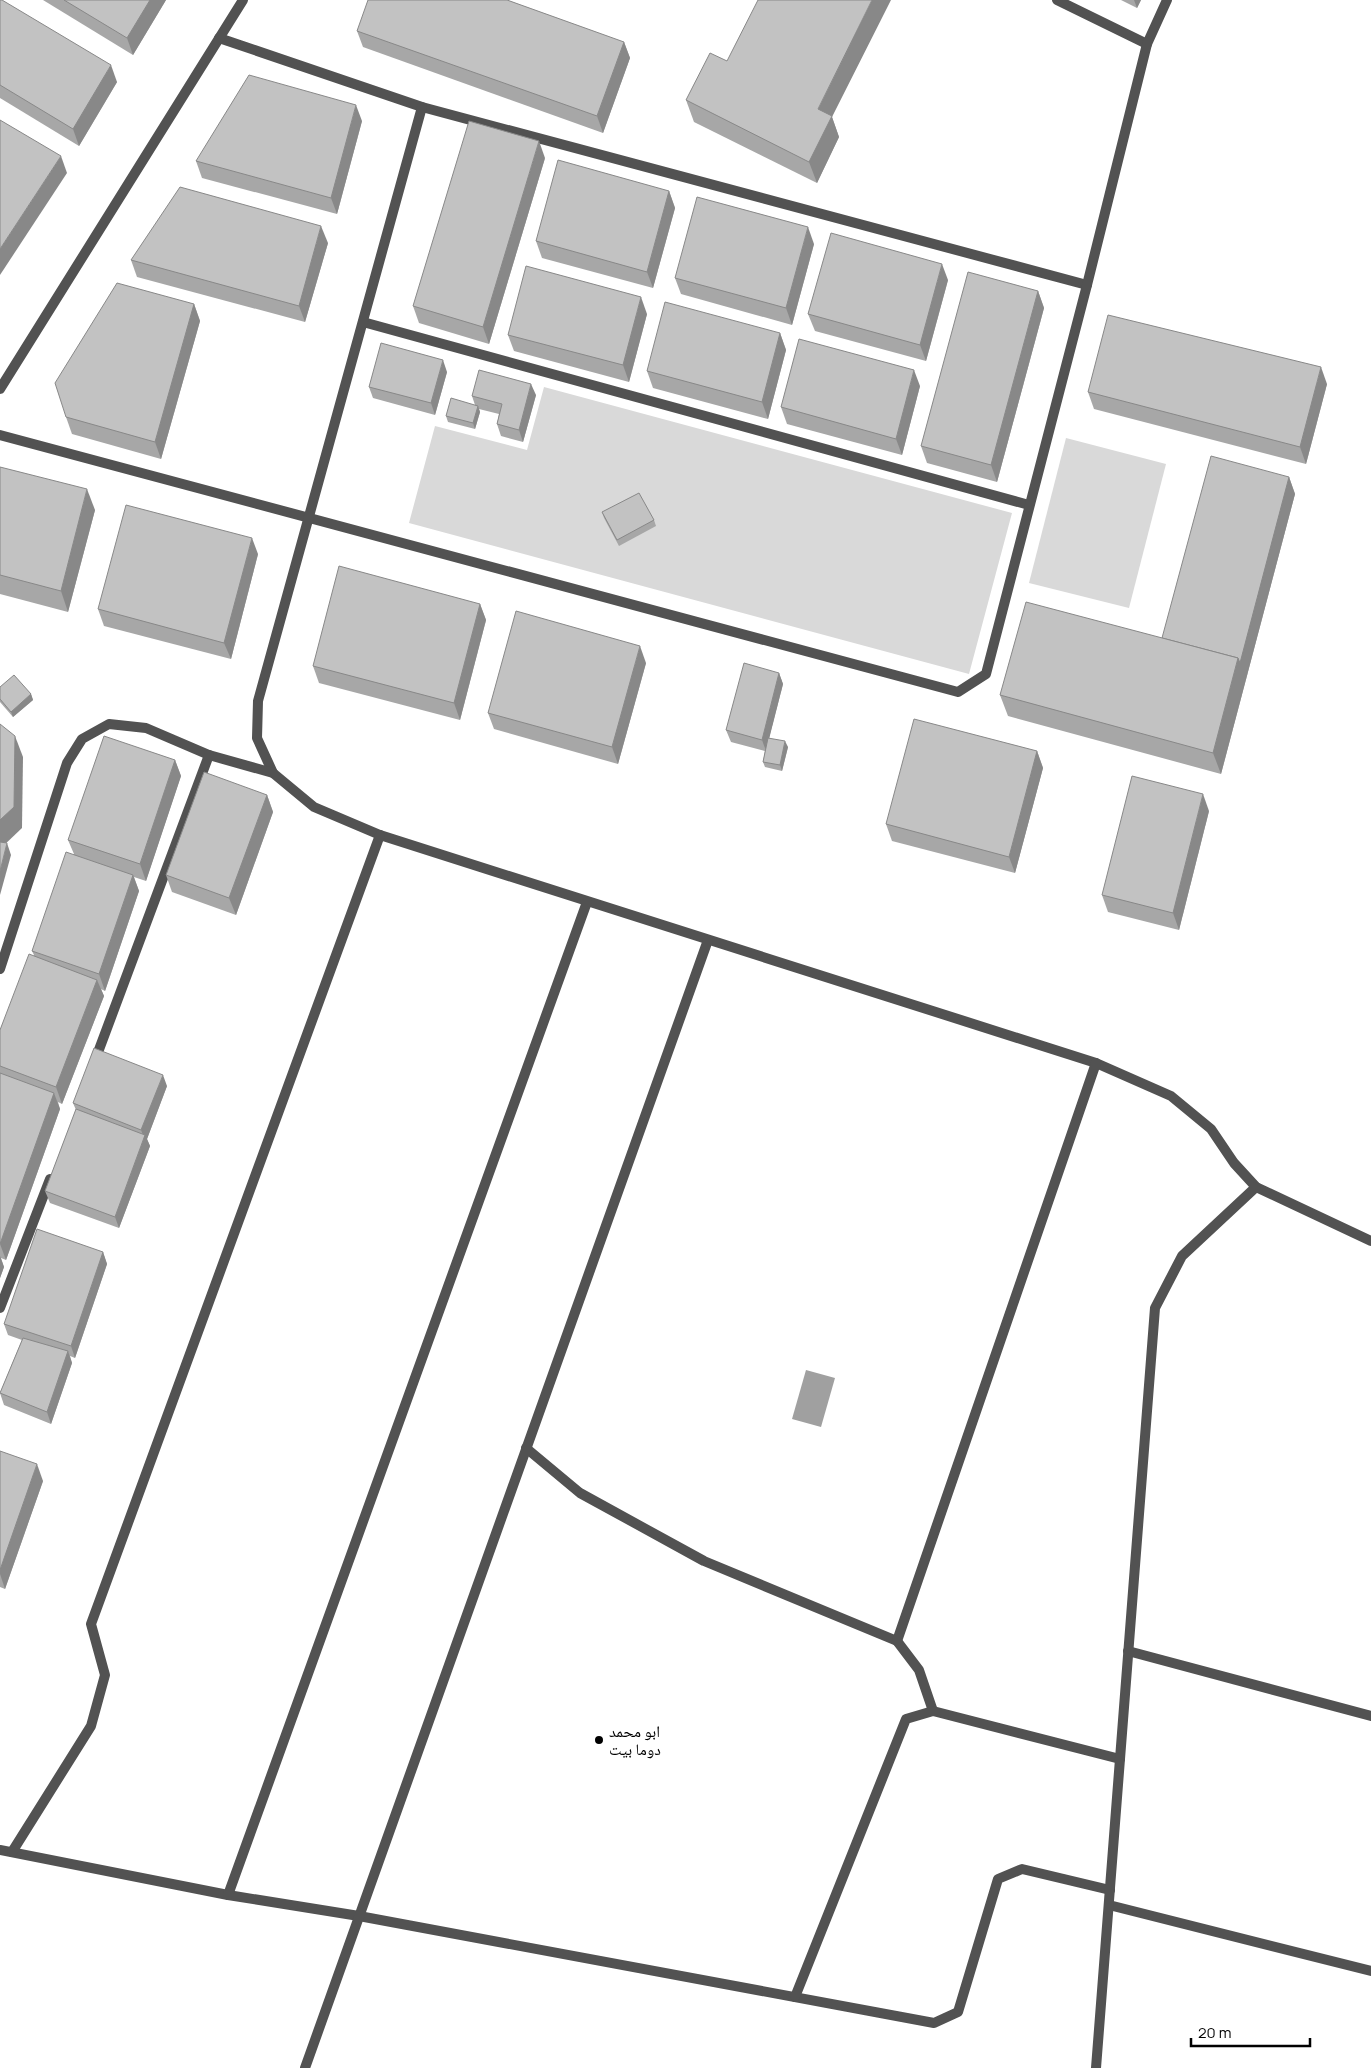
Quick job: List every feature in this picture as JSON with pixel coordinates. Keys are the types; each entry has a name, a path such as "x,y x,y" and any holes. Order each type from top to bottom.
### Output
{"street":[{"path":"0,389 243,0"},
{"path":"1057,0 1146,44"},
{"path":"0,435 958,692 986,674 1087,285 1146,44 1167,0"},
{"path":"219,38 422,107 1087,285"},
{"path":"273,773 257,738 258,701 422,107"},
{"path":"362,322 1029,505"},
{"path":"0,968 67,763 82,739 109,724 146,728 209,754 273,773 314,807 380,835 1096,1063 1171,1096 1211,1129 1234,1163 1256,1187 1371,1241"},
{"path":"92,1070 209,754"},
{"path":"12,1852 91,1726 105,1675 91,1624 380,835"},
{"path":"228,1895 587,902"},
{"path":"305,2068 708,940"},
{"path":"897,1641 1096,1063"},
{"path":"0,1308 53,1172"},
{"path":"1096,2068 1155,1308 1182,1256 1256,1187"},
{"path":"526,1448 580,1493 704,1561 897,1641 919,1670 933,1711"},
{"path":"1128,1651 1371,1716"},
{"path":"795,1997 906,1719 933,1711 1120,1760"},
{"path":"0,1850 228,1895 359,1916 934,2023 958,2012 998,1879 1022,1870 1110,1890"},
{"path":"1109,1905 1371,1971"}],"shaded area":[{"path":"544,387 1012,513 969,674 409,523 435,426 527,450"},
{"path":"1066,438 1166,464 1129,608 1029,583"},
{"path":"806,1370 835,1378 821,1427 792,1419"}],"building":[{"path":"0,0 111,65 73,129 0,85"},
{"path":"64,0 150,0 127,38"},
{"path":"368,0 507,0 624,42 597,116 357,31"},
{"path":"758,0 872,0 818,109 832,116 809,162 686,100 710,53 727,61"},
{"path":"249,75 356,105 331,198 196,161"},
{"path":"0,120 61,156 0,249"},
{"path":"469,121 539,141 483,327 413,306"},
{"path":"558,160 669,191 647,272 536,241"},
{"path":"180,187 321,226 299,306 131,260"},
{"path":"697,197 808,227 786,308 675,278"},
{"path":"831,233 942,264 920,345 808,314"},
{"path":"526,266 641,297 623,365 508,335"},
{"path":"968,272 1038,291 991,465 921,446"},
{"path":"117,283 194,304 155,442 66,417 55,383"},
{"path":"665,302 780,333 762,402 647,371"},
{"path":"1108,315 1321,367 1300,447 1088,392"},
{"path":"799,339 914,370 896,439 781,407"},
{"path":"381,343 443,360 431,403 369,387"},
{"path":"479,370 531,384 519,430 497,424 502,404 472,396"},
{"path":"451,398 478,406 473,423 446,416"},
{"path":"1211,456 1289,477 1240,663 1238,658 1162,638"},
{"path":"0,467 87,489 61,591 0,575"},
{"path":"639,493 654,520 617,540 602,512"},
{"path":"126,505 252,538 224,643 98,609"},
{"path":"339,566 480,604 454,703 313,666"},
{"path":"1026,602 1238,658 1213,753 1000,695"},
{"path":"516,611 640,646 612,747 488,713"},
{"path":"744,663 779,673 762,740 726,730"},
{"path":"14,675 31,694 11,712 0,699 0,687"},
{"path":"914,719 1037,751 1009,857 886,824"},
{"path":"0,724 15,736 14,807 0,820"},
{"path":"104,736 175,760 140,864 68,840"},
{"path":"768,738 785,741 780,765 763,762"},
{"path":"204,772 267,795 229,898 166,875"},
{"path":"1132,776 1203,794 1173,913 1102,895"},
{"path":"0,842 7,843 0,871"},
{"path":"66,852 133,875 99,974 32,951"},
{"path":"29,954 97,980 56,1087 0,1066 0,1030"},
{"path":"94,1048 163,1075 141,1130 73,1103"},
{"path":"0,1073 54,1093 0,1244"},
{"path":"76,1109 145,1135 115,1217 45,1191"},
{"path":"37,1229 103,1252 71,1346 4,1324"},
{"path":"23,1338 68,1351 47,1412 0,1393"},
{"path":"0,1451 37,1464 0,1570"}],"place":[{"name":"ابو محمد دوما بيت","path":"599,1740"}]}
